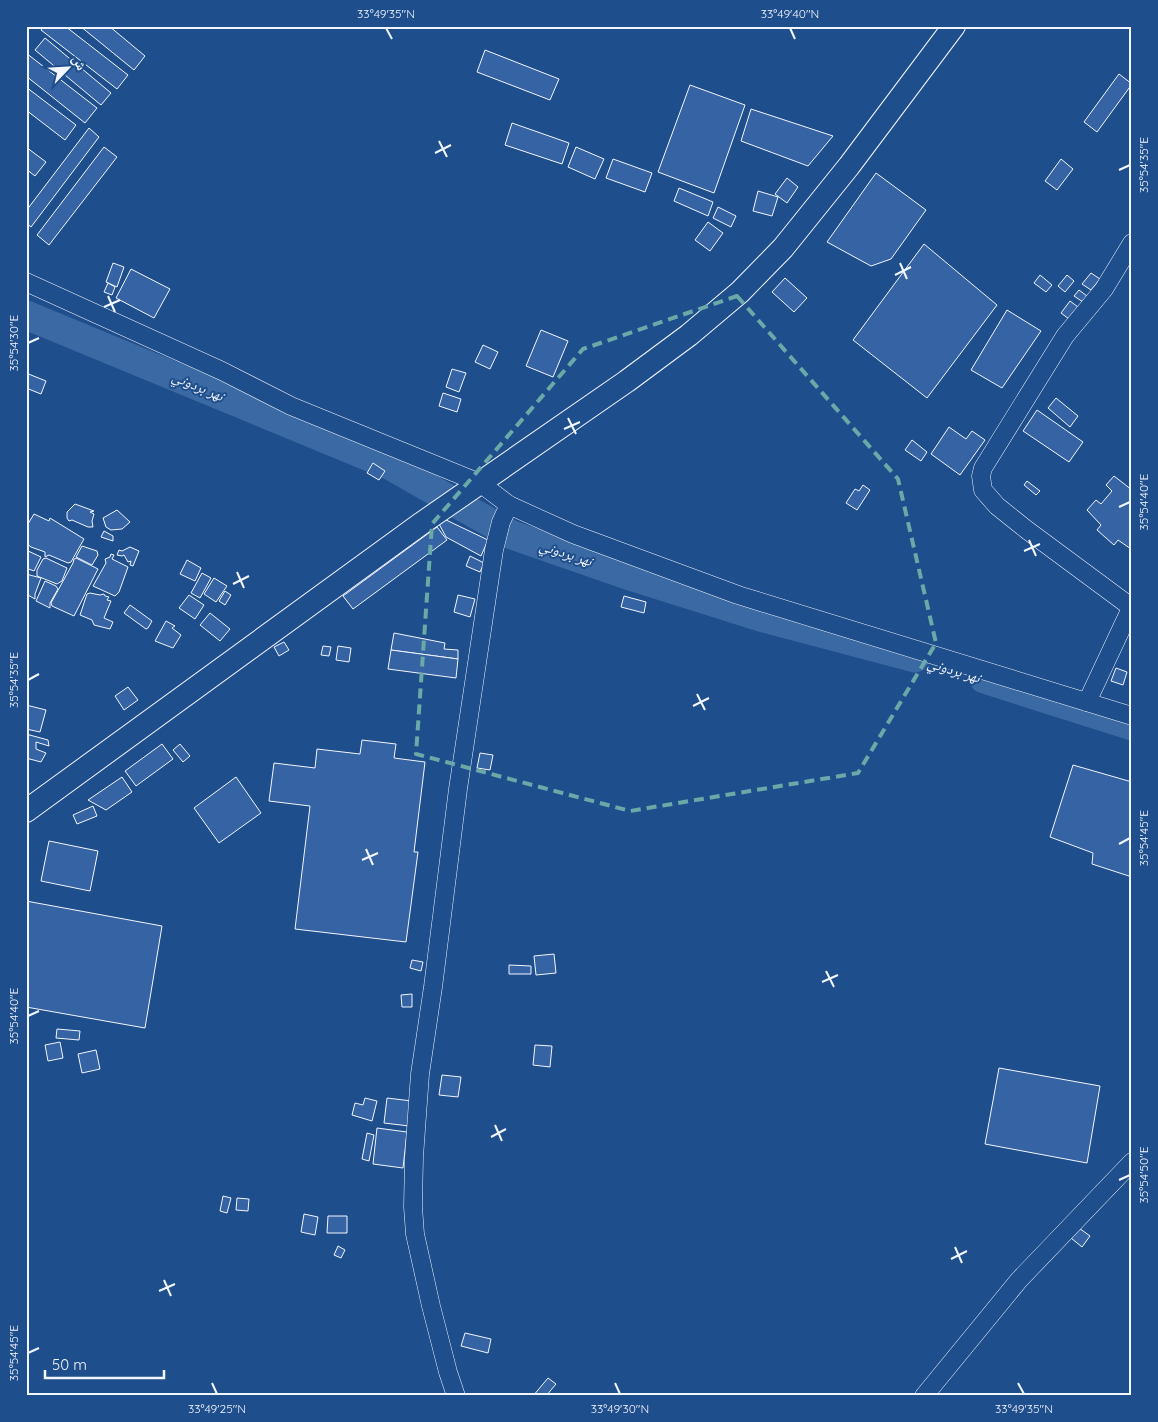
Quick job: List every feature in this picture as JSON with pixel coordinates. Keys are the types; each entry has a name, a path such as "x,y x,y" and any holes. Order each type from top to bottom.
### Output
{"main road":[{"path":"26,811 422,523 626,381 689,334 740,292 783,248 849,166 954,26"}],"street":[{"path":"1087,702 1131,606 997,506 983,490 980,476 982,468 1060,344 1104,289 1132,243"},
{"path":"26,282 222,370 291,406 573,534 738,595 1132,716"},
{"path":"456,1396 431,1306 415,1234 412,1207 420,1074 458,789 494,550 501,522 510,505"},
{"path":"924,1396 1019,1280 1132,1162"}],"highlighted area":[{"path":"737,296 898,479 936,643 858,773 630,811 416,754 432,524 583,349"}],"building":[{"path":"44,26 65,26 128,75 117,89 41,30"},
{"path":"80,26 109,26 145,56 134,70"},
{"path":"45,38 111,93 101,105 35,50"},
{"path":"485,50 559,79 550,100 477,72"},
{"path":"26,53 97,108 85,123 26,76"},
{"path":"1119,74 1132,84 1097,132 1084,122"},
{"path":"690,85 745,105 714,193 658,172"},
{"path":"26,87 76,125 65,140 26,110"},
{"path":"751,109 833,136 808,166 741,141"},
{"path":"512,123 569,143 562,164 505,145"},
{"path":"89,128 99,137 31,227 26,223 26,211"},
{"path":"26,147 46,162 35,176 26,169"},
{"path":"104,147 117,157 49,245 37,235"},
{"path":"576,147 604,159 595,179 568,167"},
{"path":"613,159 652,173 645,192 606,178"},
{"path":"1061,159 1073,169 1057,190 1045,181"},
{"path":"876,173 926,210 891,259 871,266 827,242"},
{"path":"787,178 798,187 787,203 775,194"},
{"path":"679,188 713,202 708,216 674,201"},
{"path":"758,191 778,197 772,216 753,211"},
{"path":"718,207 736,216 731,227 713,218"},
{"path":"708,222 723,233 710,251 695,240"},
{"path":"924,244 997,305 927,398 853,340"},
{"path":"113,263 124,267 117,287 106,282"},
{"path":"131,269 170,289 154,318 116,298"},
{"path":"1091,273 1100,279 1091,290 1082,284"},
{"path":"1040,275 1052,285 1046,292 1034,283"},
{"path":"1067,275 1074,281 1065,292 1058,286"},
{"path":"785,278 807,298 794,312 772,292"},
{"path":"108,283 115,287 112,295 104,292"},
{"path":"1079,290 1087,296 1083,302 1074,296"},
{"path":"1070,301 1078,307 1069,319 1061,313"},
{"path":"1007,310 1041,331 1002,388 971,370"},
{"path":"541,330 568,341 553,377 526,366"},
{"path":"483,345 498,352 490,369 475,362"},
{"path":"452,369 466,373 459,392 446,387"},
{"path":"26,373 46,381 41,394 26,388"},
{"path":"443,393 461,399 457,412 439,406"},
{"path":"1056,398 1078,416 1070,427 1048,408"},
{"path":"1037,410 1083,442 1069,462 1023,431"},
{"path":"949,427 966,439 972,431 985,440 960,475 931,454"},
{"path":"912,440 927,452 921,461 905,450"},
{"path":"373,463 385,471 379,480 367,473"},
{"path":"1114,476 1132,490 1131,549 1118,540 1114,545 1097,530 1101,525 1087,510 1096,500 1101,504 1112,491 1106,485"},
{"path":"1027,481 1040,491 1036,495 1024,485"},
{"path":"863,485 870,490 857,510 846,503 855,489 859,491"},
{"path":"75,504 94,511 90,512 94,514 93,527 88,527 72,520 69,521 67,512"},
{"path":"117,510 130,522 122,529 111,530 106,527 103,518"},
{"path":"34,514 49,521 50,518 84,539 71,562 68,563 49,555 45,557 45,552 26,543 26,527"},
{"path":"444,519 488,540 481,556 446,537 438,522"},
{"path":"437,527 447,540 353,609 343,596"},
{"path":"104,531 113,536 113,541 101,537"},
{"path":"82,546 97,551 98,555 92,565 76,557"},
{"path":"130,547 139,551 133,566 130,565 131,561 128,562 124,555 117,555 119,550 122,551"},
{"path":"26,550 41,557 34,571 26,568"},
{"path":"111,554 114,555 112,559 128,567 119,592 115,596 93,586 106,563 105,559 110,557"},
{"path":"470,556 484,563 480,572 466,566"},
{"path":"46,558 67,568 62,581 57,584 37,576 37,570 43,559"},
{"path":"76,558 98,569 74,616 52,606 51,603"},
{"path":"187,560 201,568 195,581 180,574"},
{"path":"202,573 211,578 200,598 191,593"},
{"path":"26,574 41,578 35,599 26,594"},
{"path":"214,578 227,586 216,602 204,594"},
{"path":"45,581 56,586 58,589 50,603 50,608 36,601"},
{"path":"225,591 231,595 225,605 219,601"},
{"path":"87,594 104,594 109,597 107,600 111,601 104,618 113,622 110,629 94,625 92,620 80,615"},
{"path":"189,595 204,605 195,619 179,608"},
{"path":"458,595 475,599 470,617 454,612"},
{"path":"624,596 646,602 644,613 621,607"},
{"path":"130,605 152,621 148,628 146,629 124,613"},
{"path":"210,613 230,629 220,641 200,625"},
{"path":"166,621 175,626 172,628 181,635 173,648 155,641"},
{"path":"394,633 445,643 444,649 458,650 458,659 391,650"},
{"path":"284,642 289,650 279,656 274,647"},
{"path":"323,646 331,647 329,656 321,655"},
{"path":"338,646 351,648 349,662 336,660"},
{"path":"391,650 458,659 456,678 388,669"},
{"path":"1116,668 1127,672 1123,685 1111,681"},
{"path":"128,687 138,700 124,710 115,696"},
{"path":"26,705 46,710 40,732 26,729"},
{"path":"26,734 48,740 49,746 36,742 36,749 46,753 41,762 26,758"},
{"path":"362,740 396,744 394,758 425,762 414,852 418,852 406,942 295,929 310,806 269,801 274,763 315,768 317,749 360,754"},
{"path":"162,744 173,759 136,786 125,771"},
{"path":"180,744 190,756 183,762 173,750"},
{"path":"480,753 493,755 490,770 477,768"},
{"path":"1073,765 1132,782 1132,877 1092,864 1093,853 1050,837"},
{"path":"122,777 132,792 106,810 88,800"},
{"path":"236,777 261,813 219,843 194,808"},
{"path":"93,806 97,816 77,824 73,815"},
{"path":"49,841 98,851 90,891 41,881"},
{"path":"26,901 162,926 145,1028 26,1007"},
{"path":"554,954 556,973 536,975 534,956"},
{"path":"412,960 423,962 421,971 410,968"},
{"path":"509,965 531,966 531,974 509,974"},
{"path":"412,994 412,1007 402,1007 401,995"},
{"path":"57,1029 80,1031 79,1040 56,1038"},
{"path":"60,1042 63,1058 48,1061 45,1045"},
{"path":"535,1045 552,1046 550,1067 533,1065"},
{"path":"96,1050 100,1069 82,1073 78,1054"},
{"path":"999,1068 1100,1086 1087,1163 985,1144"},
{"path":"442,1075 461,1077 458,1097 439,1095"},
{"path":"365,1098 377,1101 372,1121 352,1115 355,1103 363,1105"},
{"path":"387,1098 412,1101 409,1126 384,1123"},
{"path":"377,1128 407,1132 403,1168 373,1164"},
{"path":"367,1133 374,1135 369,1161 362,1159"},
{"path":"223,1196 231,1198 227,1213 220,1211"},
{"path":"237,1198 249,1199 248,1211 236,1210"},
{"path":"304,1214 318,1217 315,1235 301,1232"},
{"path":"328,1216 347,1216 347,1233 327,1233"},
{"path":"1079,1228 1090,1236 1082,1247 1071,1238"},
{"path":"338,1246 345,1250 341,1258 334,1255"},
{"path":"465,1333 491,1339 488,1353 461,1346"},
{"path":"548,1378 556,1384 546,1396 533,1396"}],"waterway":[{"name":"نهر بردوني","path":"26,315 389,465 512,535 633,577 760,617 915,658"},
{"name":"نهر بردوني","path":"984,679 1132,726"}]}
